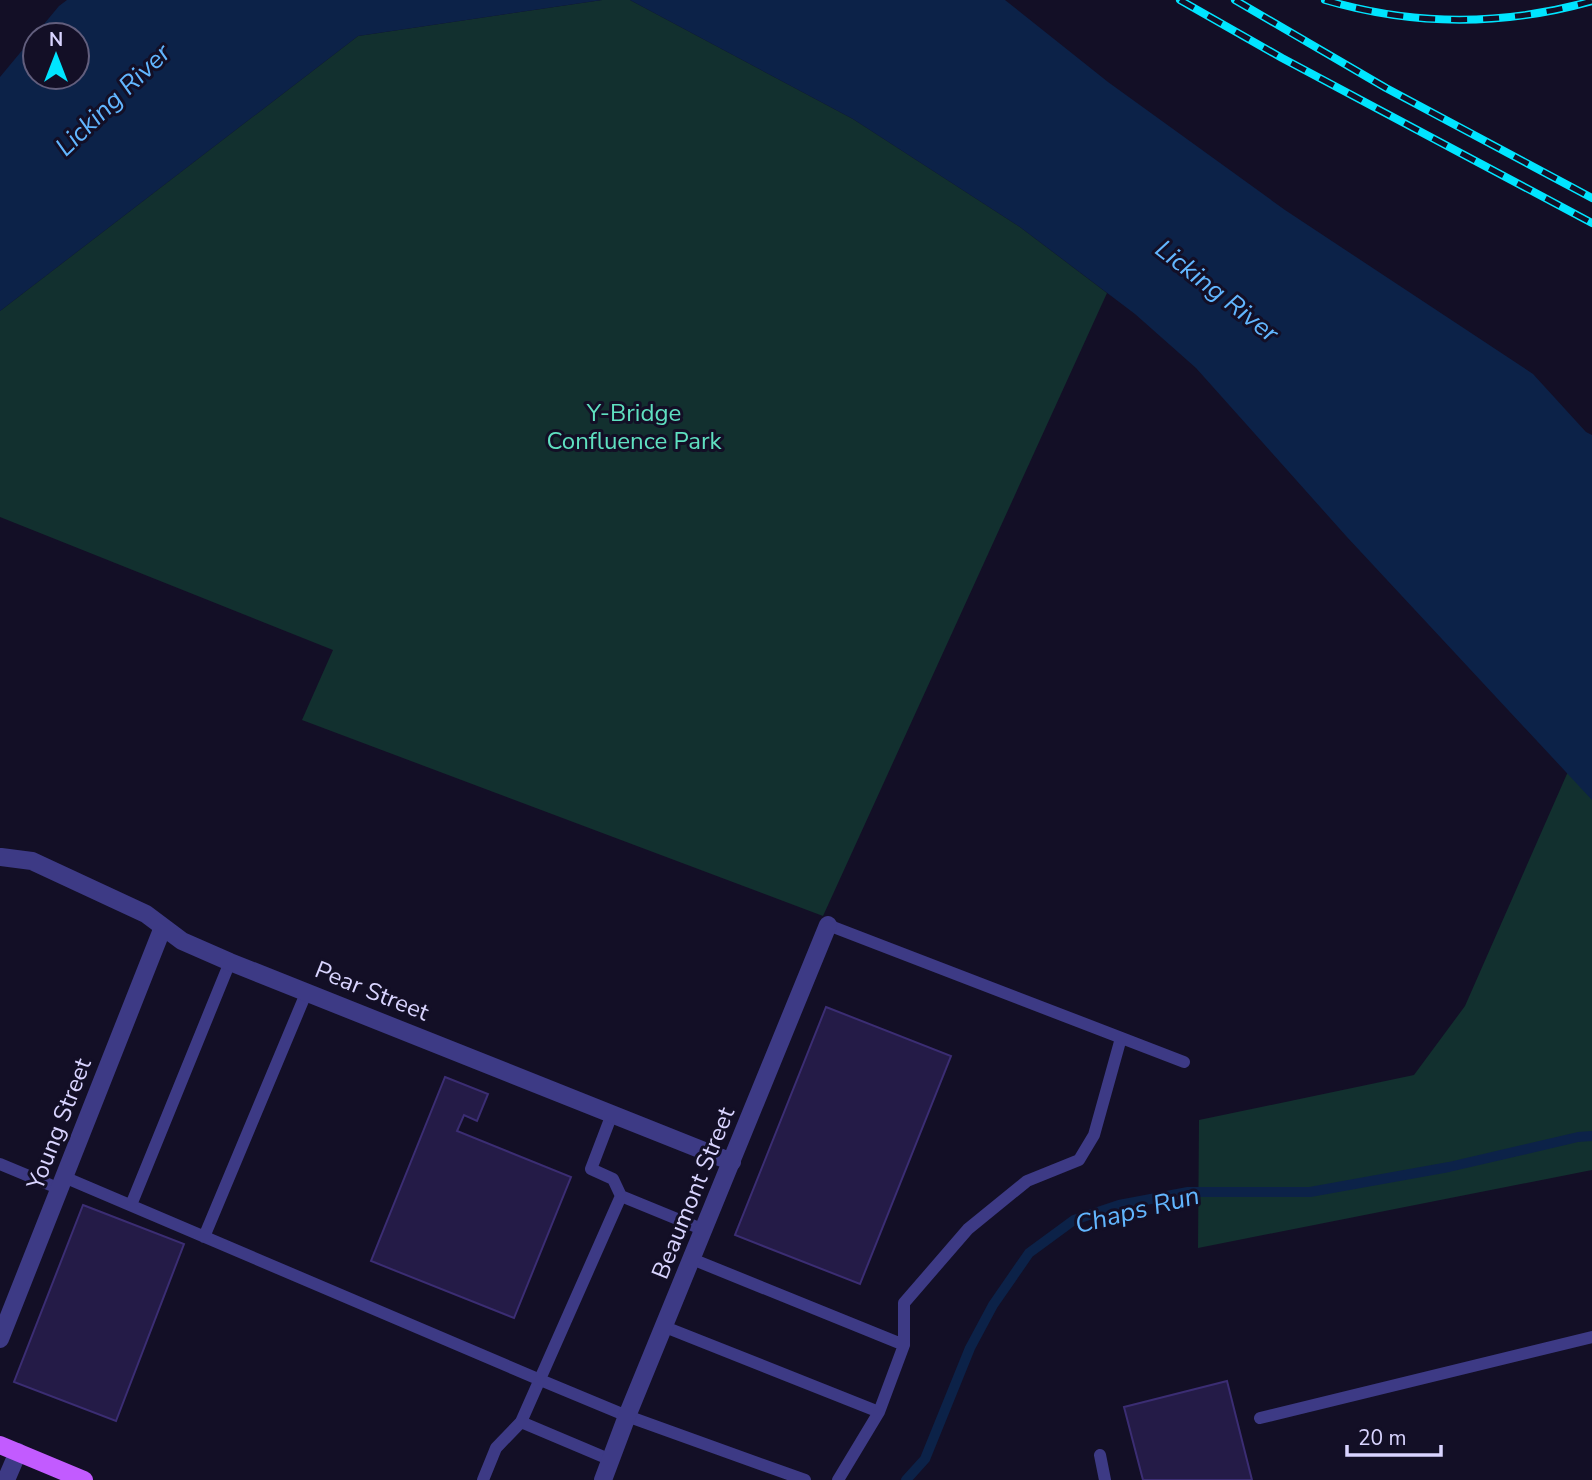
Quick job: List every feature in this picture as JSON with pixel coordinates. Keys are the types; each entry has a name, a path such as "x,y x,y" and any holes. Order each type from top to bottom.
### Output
{"main road":[{"path":"0,1445 84,1480"}],"street":[{"name":"Pear Street","path":"1,859 32,861 146,914 182,941 230,962 732,1162"},
{"name":"Beaumont Street","path":"603,1480 828,925"},
{"name":"Young Street","path":"0,1339 163,927"},
{"path":"6,1480 18,1452"}],"lane":[{"path":"828,925 1184,1062"},
{"path":"131,1205 230,962"},
{"path":"204,1237 307,991"},
{"path":"838,1480 879,1412 904,1345 904,1303 968,1229 1027,1181 1079,1160 1094,1135 1121,1038"},
{"path":"612,1114 590,1169 613,1179 621,1196 704,1230"},
{"path":"0,1164 131,1205 627,1416 805,1480"},
{"path":"483,1480 496,1448 521,1422 621,1196"},
{"path":"692,1259 904,1345"},
{"path":"665,1327 879,1412"},
{"path":"1260,1418 1592,1336"},
{"path":"521,1422 611,1460"},
{"path":"1100,1455 1105,1480"}],"green space":[{"name":"Y-Bridge Confluence Park","path":"602,0 630,0 853,119 1020,227 1107,293 823,916 302,720 333,650 0,517 0,311 358,36"},
{"path":"1592,717 1592,1170 1198,1248 1199,1120 1414,1075 1465,1006"}],"water":[{"name":"Licking River","path":"67,0 602,0 358,36 0,311 0,77 21,52 21,91 91,91 91,21 47,21"},
{"name":"Licking River","path":"630,0 1005,0 1108,82 1285,210 1533,374 1586,432 1592,435 1592,800 1347,537 1196,368 1135,314 1020,227 853,119"}],"building":[{"path":"826,1007 951,1056 860,1284 735,1235"},
{"path":"445,1077 488,1094 477,1121 464,1115 457,1131 571,1177 514,1318 371,1261"},
{"path":"83,1205 184,1244 116,1421 14,1382"},
{"path":"1227,1381 1252,1480 1143,1480 1124,1407"}],"waterway":[{"name":"Chaps Run","path":"906,1480 925,1459 970,1348 993,1305 1029,1253 1074,1220 1119,1205 1188,1192 1310,1192 1449,1167 1592,1136"}],"railway":[{"path":"1180,0 1282,58 1592,223"},
{"path":"1235,0 1386,88 1592,198"},
{"path":"1325,0 1391,15 1458,20 1525,15 1592,1"}]}
